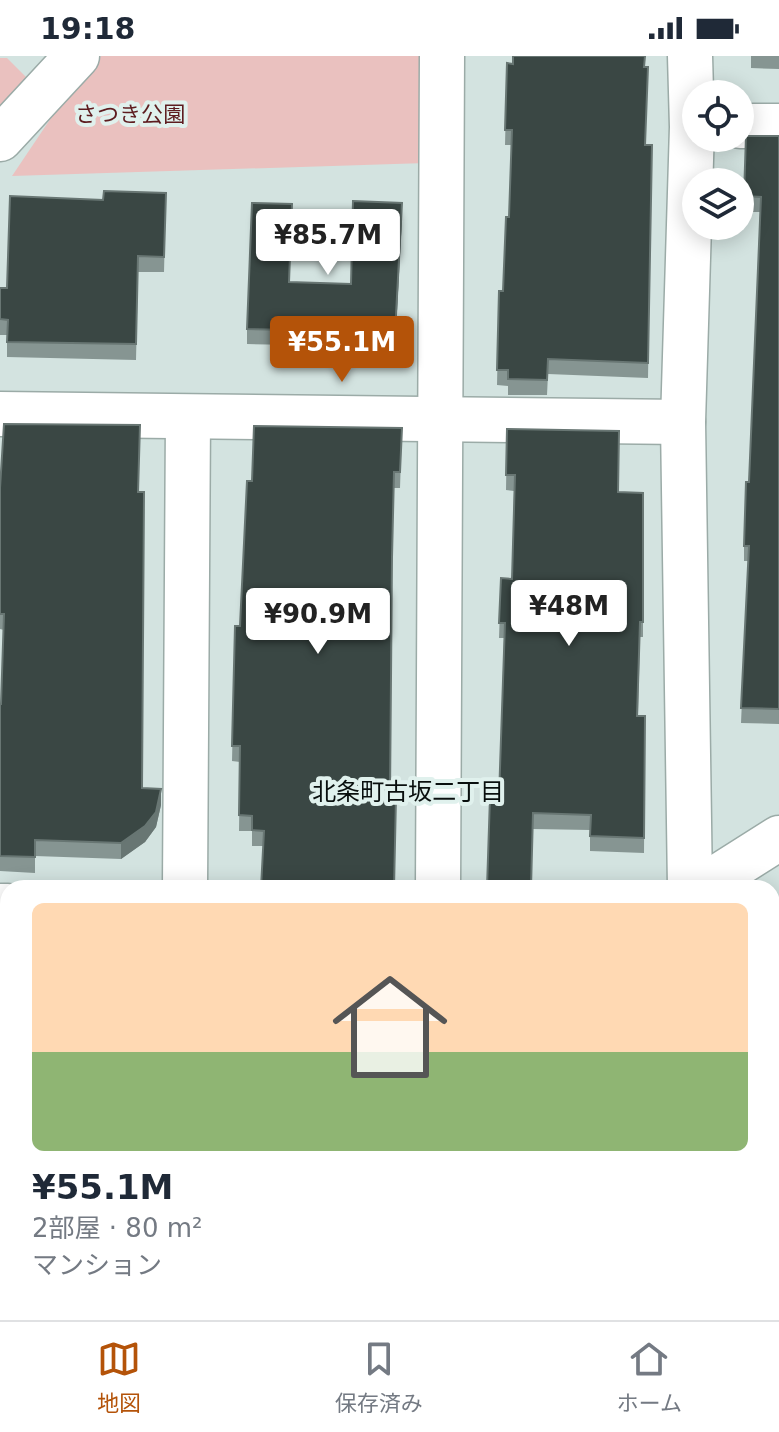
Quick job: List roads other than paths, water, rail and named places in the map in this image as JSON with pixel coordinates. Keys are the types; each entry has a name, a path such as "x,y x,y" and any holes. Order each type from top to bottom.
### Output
{"street":[{"path":"438,880 442,56"},
{"path":"690,56 691,80"},
{"path":"0,139 59,60"},
{"path":"754,126 779,126"},
{"path":"690,880 683,422 693,152"},
{"path":"0,414 683,422"},
{"path":"185,880 188,417"},
{"path":"713,880 779,838"}],"district":[{"name":"北条町古坂二丁目","path":"408,792"}],"park label":[{"name":"さつき公園","path":"130,114"}]}
